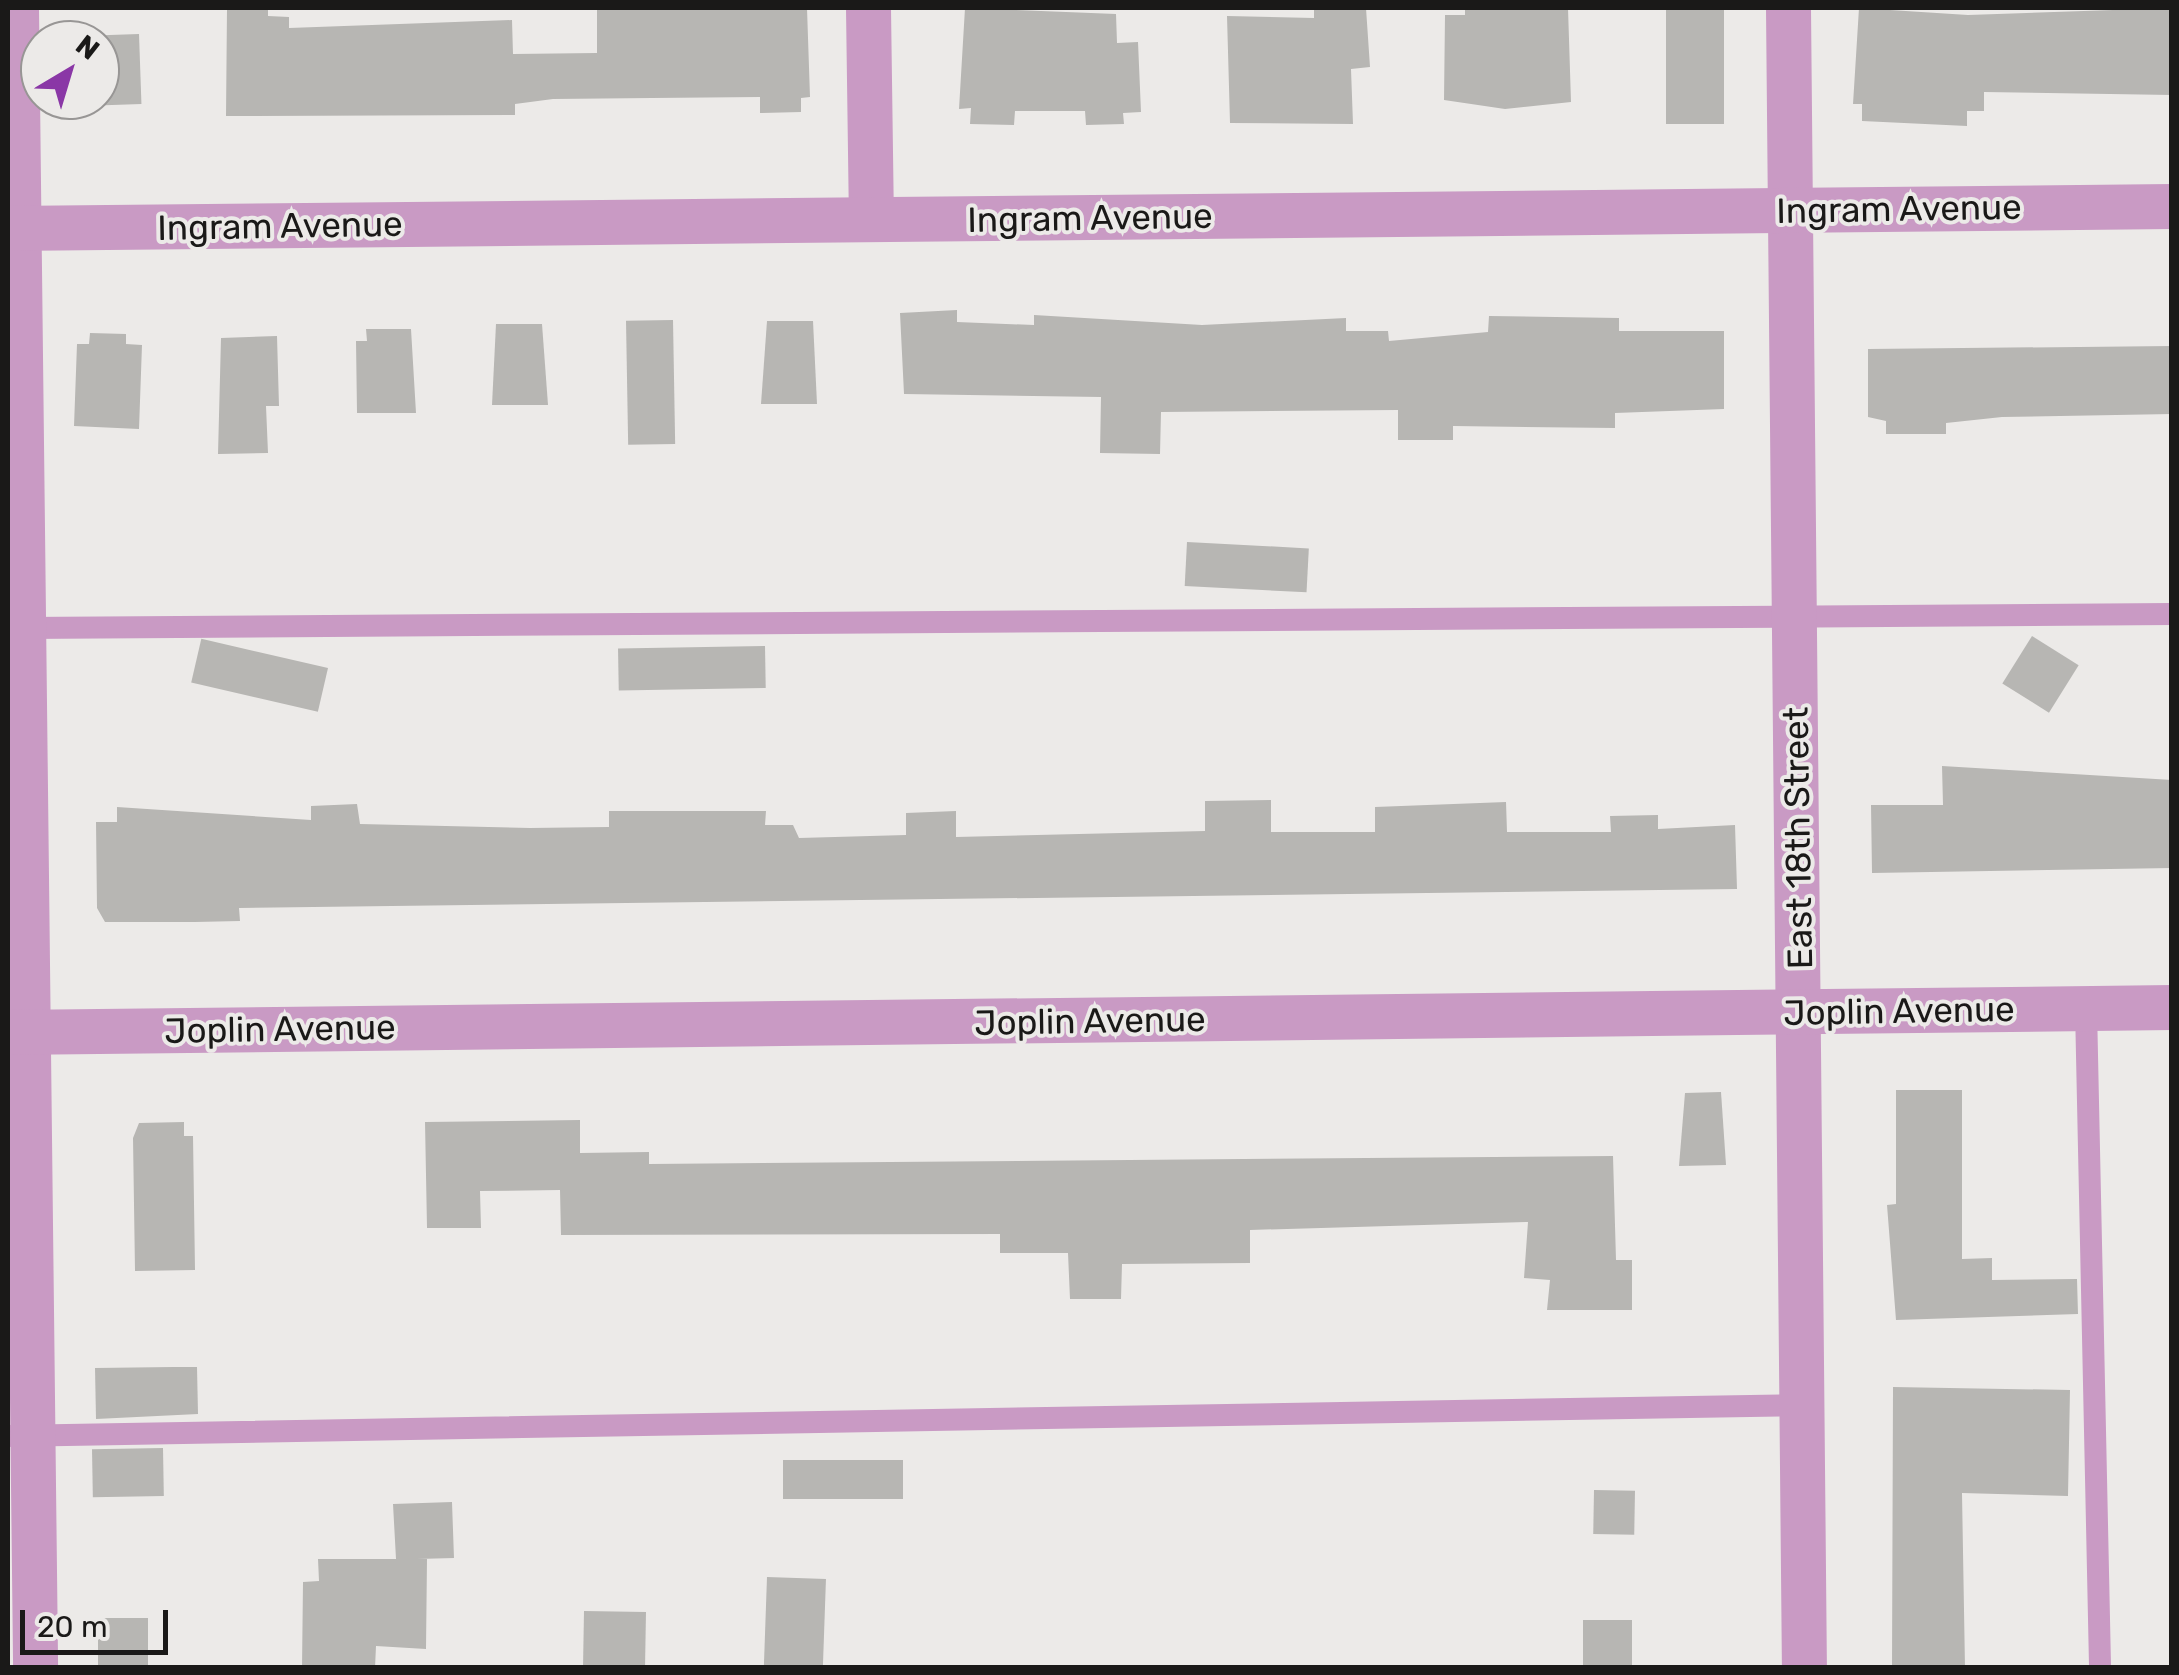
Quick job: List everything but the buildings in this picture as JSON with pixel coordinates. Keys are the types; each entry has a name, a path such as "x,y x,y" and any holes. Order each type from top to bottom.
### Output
{"street":[{"path":"16,8 13,228 22,628 20,1435 35,1668"},
{"path":"868,8 871,220"},
{"name":"East 18th Street","path":"1788,8 1801,1012 1799,1405 1804,1668"},
{"name":"Ingram Avenue","path":"13,228 2172,206"},
{"name":"Joplin Avenue","path":"18,1032 2172,1007"}],"lane":[{"path":"22,628 1795,612 2172,614"},
{"path":"2086,1008 2100,1668"},
{"path":"20,1435 1799,1405"}]}
